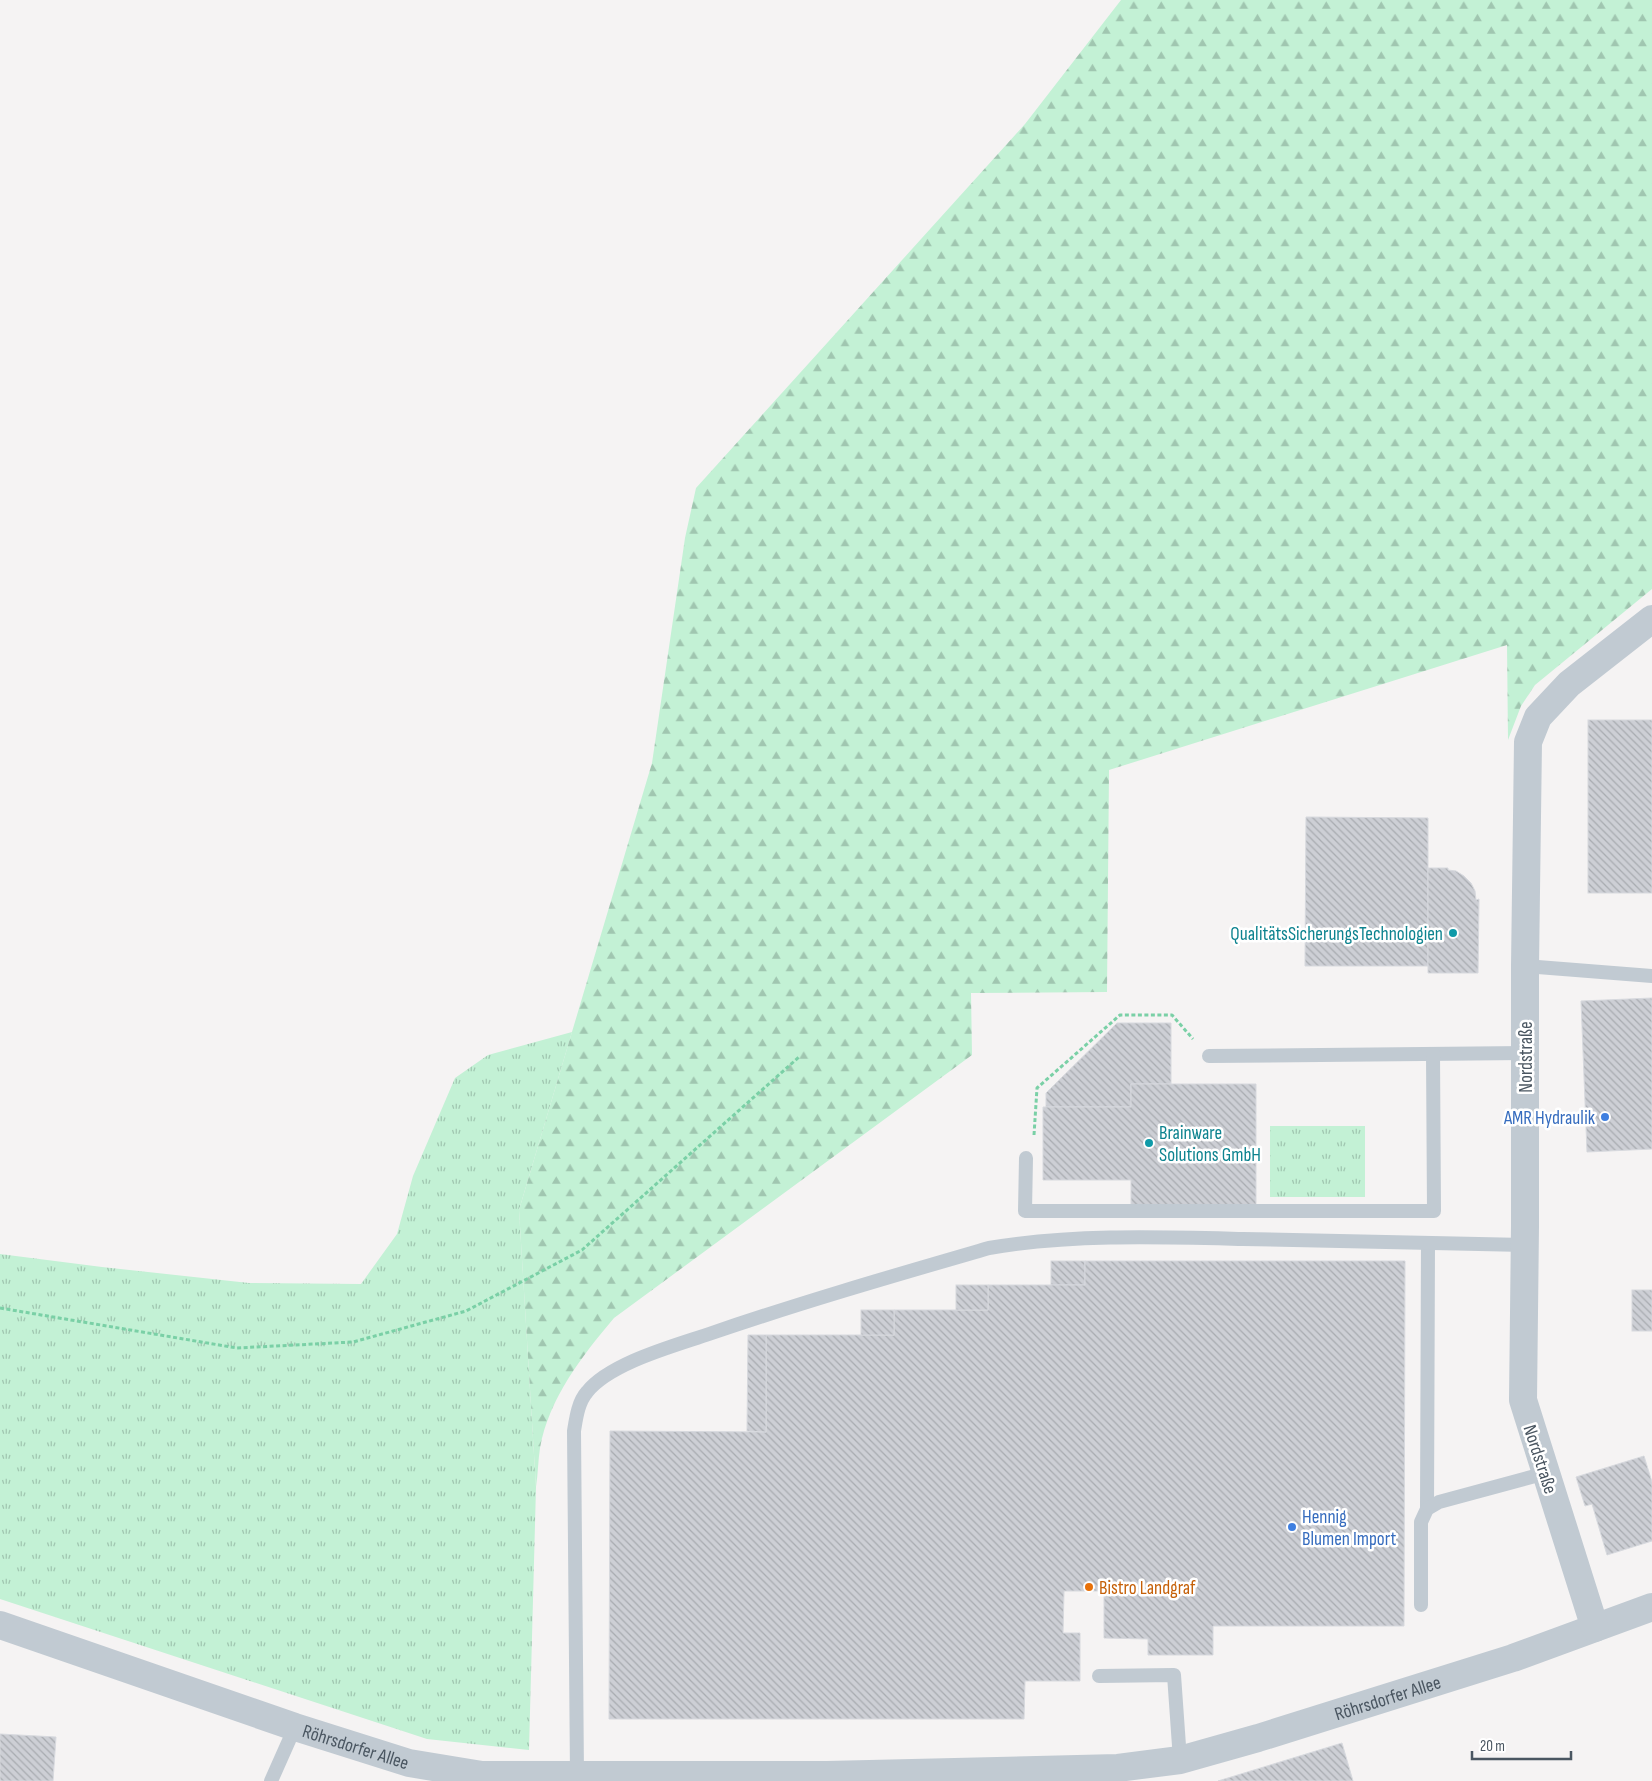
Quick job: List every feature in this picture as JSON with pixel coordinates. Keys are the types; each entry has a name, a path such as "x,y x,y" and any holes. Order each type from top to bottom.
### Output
{"street":[{"name":"Nordstraße","path":"1595,1628 1523,1400 1528,742 1538,717 1569,684 1652,619"},
{"name":"Röhrsdorfer Allee","path":"0,1625 409,1763 482,1775 827,1778 1117,1775 1258,1738 1513,1658 1652,1607"}],"lane":[{"path":"1525,966 1652,976"},
{"path":"1209,1056 1525,1052"},
{"path":"1026,1158 1025,1211 1434,1211 1432,1054"},
{"path":"577,1775 574,1431 577,1413 586,1393 606,1376 646,1355 764,1315 989,1248 1016,1243 1061,1239 1200,1238 1525,1245"},
{"path":"1421,1605 1421,1522 1427,1509 1428,1243"},
{"path":"1427,1509 1439,1502 1546,1473"},
{"path":"1099,1676 1174,1675 1180,1760"},
{"path":"272,1781 295,1726"}],"path":[{"path":"1026,1158 1034,1136 1038,1088 1120,1014 1172,1015 1209,1056"},
{"path":"0,1308 237,1348 353,1342 466,1311 582,1250 799,1057"}],"green space":[{"path":"1121,0 1652,0 1652,589 1535,685 1521,706 1508,740 1507,645 1109,770 1107,992 971,993 972,1055 614,1318 568,1378 551,1412 540,1448 536,1487 519,1210 652,763 685,538 696,488 1025,124"},
{"path":"572,1032 519,1210 536,1487 529,1750 427,1739 0,1599 0,1254 249,1283 361,1284 397,1234 413,1176 455,1078 488,1055"},
{"path":"1270,1126 1365,1126 1365,1197 1270,1197"}],"building":[{"path":"1588,720 1652,720 1652,893 1588,893"},
{"path":"1306,817 1428,818 1428,966 1305,966"},
{"name":"QualitätsSicherungsTechnologien","path":"1428,868 1448,868 1448,870 1456,871 1471,883 1475,891 1476,900 1479,899 1478,973 1428,973"},
{"path":"1652,998 1652,1149 1587,1152 1581,1001"},
{"path":"1117,1023 1171,1023 1171,1084 1131,1084 1131,1107 1046,1107 1046,1093"},
{"name":"Brainware Solutions GmbH","path":"1131,1084 1256,1084 1256,1206 1131,1206 1131,1180 1043,1180 1043,1107 1131,1107"},
{"path":"1051,1261 1085,1261 1085,1285 1051,1285"},
{"path":"1085,1261 1405,1261 1404,1626 1213,1626 1213,1655 1148,1655 1148,1639 1104,1638 1104,1591 1064,1591 1063,1633 1080,1633 1080,1681 1025,1681 1024,1719 609,1719 610,1431 766,1432 766,1335 894,1335 894,1310 988,1310 988,1285 1085,1285"},
{"path":"956,1285 988,1285 988,1310 956,1310"},
{"path":"1632,1290 1652,1290 1652,1331 1632,1331"},
{"path":"861,1310 894,1310 894,1335 861,1335"},
{"path":"748,1335 766,1335 766,1432 747,1431"},
{"path":"1644,1456 1652,1482 1652,1541 1607,1555 1592,1504 1585,1506 1576,1477"},
{"path":"0,1734 56,1737 53,1781 0,1781"},
{"path":"1342,1743 1353,1781 1218,1781"}],"place":[{"name":"QualitätsSicherungsTechnologien","path":"1453,933"},
{"name":"AMR Hydraulik","path":"1605,1117"},
{"name":"Brainware Solutions GmbH","path":"1149,1143"},
{"name":"Hennig Blumen Import","path":"1292,1527"},
{"name":"Bistro Landgraf","path":"1089,1587"}]}
